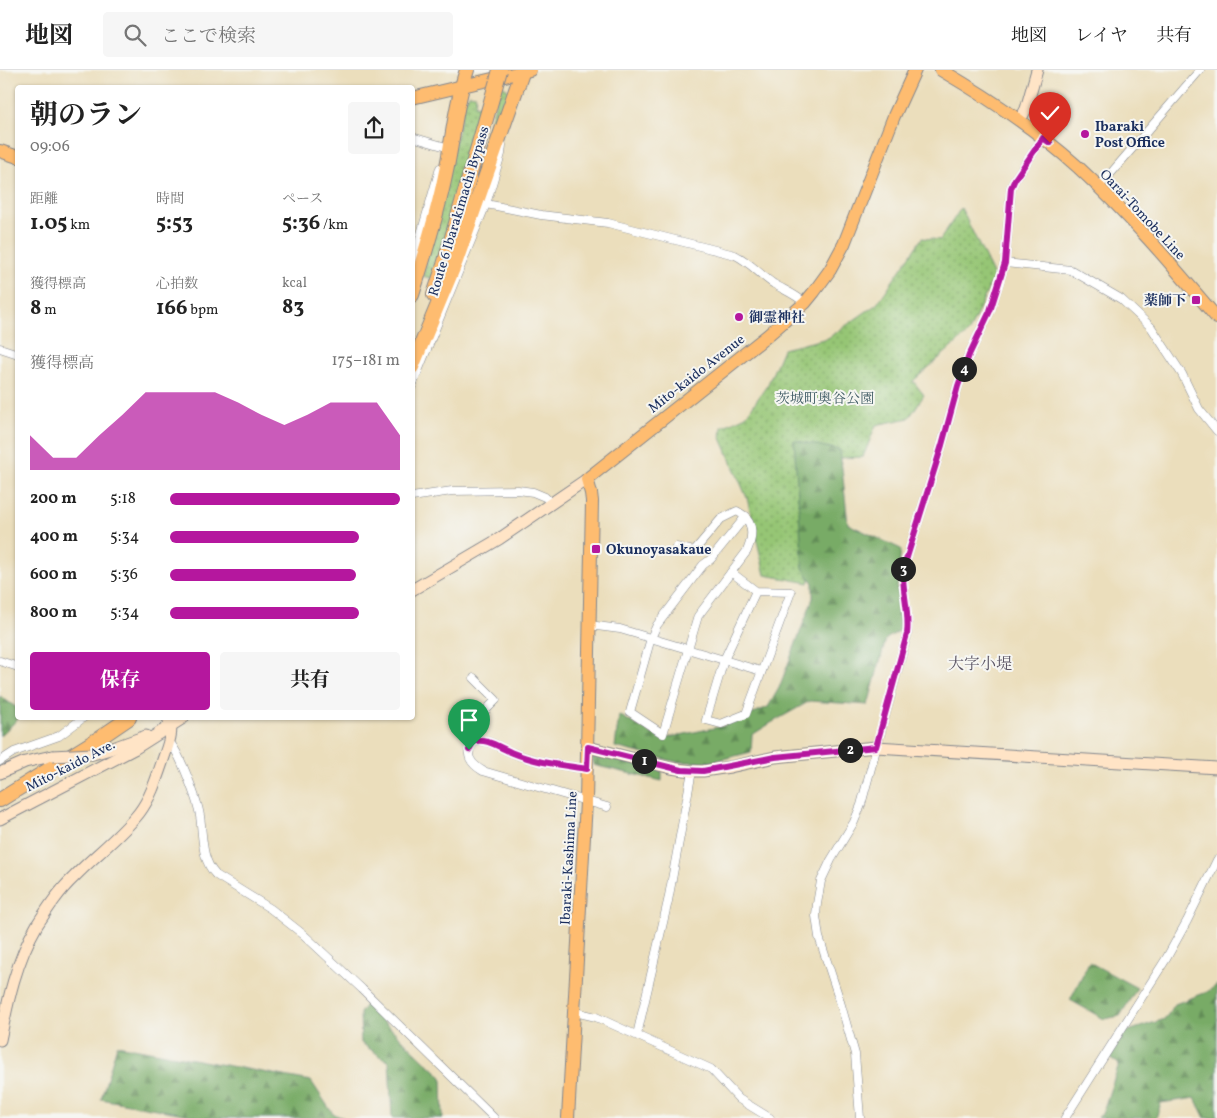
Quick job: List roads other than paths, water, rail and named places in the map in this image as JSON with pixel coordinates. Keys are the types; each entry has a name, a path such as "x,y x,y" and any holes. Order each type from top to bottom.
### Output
{"highway":[{"path":"415,285 437,212 449,143 467,70"},
{"name":"Route 6 Ibarakimachi Bypass","path":"415,344 444,265 500,70"},
{"path":"415,360 456,261 500,132 525,71"},
{"path":"0,800 98,740 125,720"}],"main road":[{"name":"Mito-kaido Avenue","path":"587,479 761,341 805,303 830,270 844,244 914,70"},
{"name":"Oarai-Tomobe Line","path":"941,70 1020,120 1099,186 1217,318"},
{"path":"415,97 525,71"},
{"path":"0,150 15,156"},
{"name":"Ibaraki-Kashima Line","path":"568,1118 588,747 592,493 587,479"}],"street":[{"path":"1020,120 1026,109 1037,70"},
{"path":"1099,186 1200,70"},
{"path":"415,379 486,204 501,154 500,132"},
{"path":"415,137 449,143 415,255"},
{"path":"860,1118 854,1054 839,998 819,937 816,916 821,881 831,860 854,822 861,805 907,634 908,616 902,581 905,560 942,445 958,386 969,355 990,311 1005,263 1011,188 1043,138"},
{"path":"486,204 541,215 608,223 735,255 805,303"},
{"path":"1005,263 1071,270 1121,298 1151,327 1182,374 1199,409 1217,431"},
{"path":"0,348 15,353"},
{"name":"Mito-kaido Avenue","path":"415,588 499,539 587,479"},
{"path":"415,497 452,491 518,490 533,492 545,497 552,504"},
{"path":"676,547 694,551 722,519 737,511 746,516 750,522 751,543 747,551 701,611 663,734 630,712 651,638 665,613 703,565 711,559 746,516"},
{"path":"731,572 756,590 790,592 746,714 721,724 706,720 724,660 756,590"},
{"path":"589,625 620,629 761,671"},
{"path":"0,661 15,666"},
{"path":"474,678 496,700 471,725 478,740"},
{"path":"0,762 19,750 59,736 80,720"},
{"path":"0,1040 10,992 25,948 54,899 73,877 128,825 139,812 154,786 169,742 168,724"},
{"name":"Mito-kaido Ave.","path":"0,773 25,762 52,756 92,754 110,749 168,724"},
{"name":"Mito-kaido Ave.","path":"0,819 134,749 168,724"},
{"path":"587,769 552,765 532,760 484,740 478,740 470,744 468,756 474,765 482,771 607,807"},
{"path":"169,742 173,745 179,756 200,814 206,858 216,875 271,909 304,935 494,1118"},
{"path":"588,747 671,768 692,770 719,768 775,757 876,747 1217,768"},
{"path":"637,1035 668,901 692,770"},
{"path":"1065,1118 1166,959 1188,921 1217,860"},
{"path":"575,1012 596,1017 711,1069 738,1099 770,1118"}],"place":[{"name":"Ibaraki Post Office","path":"1085,134"},
{"name":"薬師下","path":"1196,300"},
{"name":"御霊神社","path":"739,317"},
{"name":"Okunoyasakaue","path":"596,549"}],"district":[{"name":"大字小堤","path":"980,663"}],"park label":[{"name":"茨城町奥谷公園","path":"825,398"}]}
